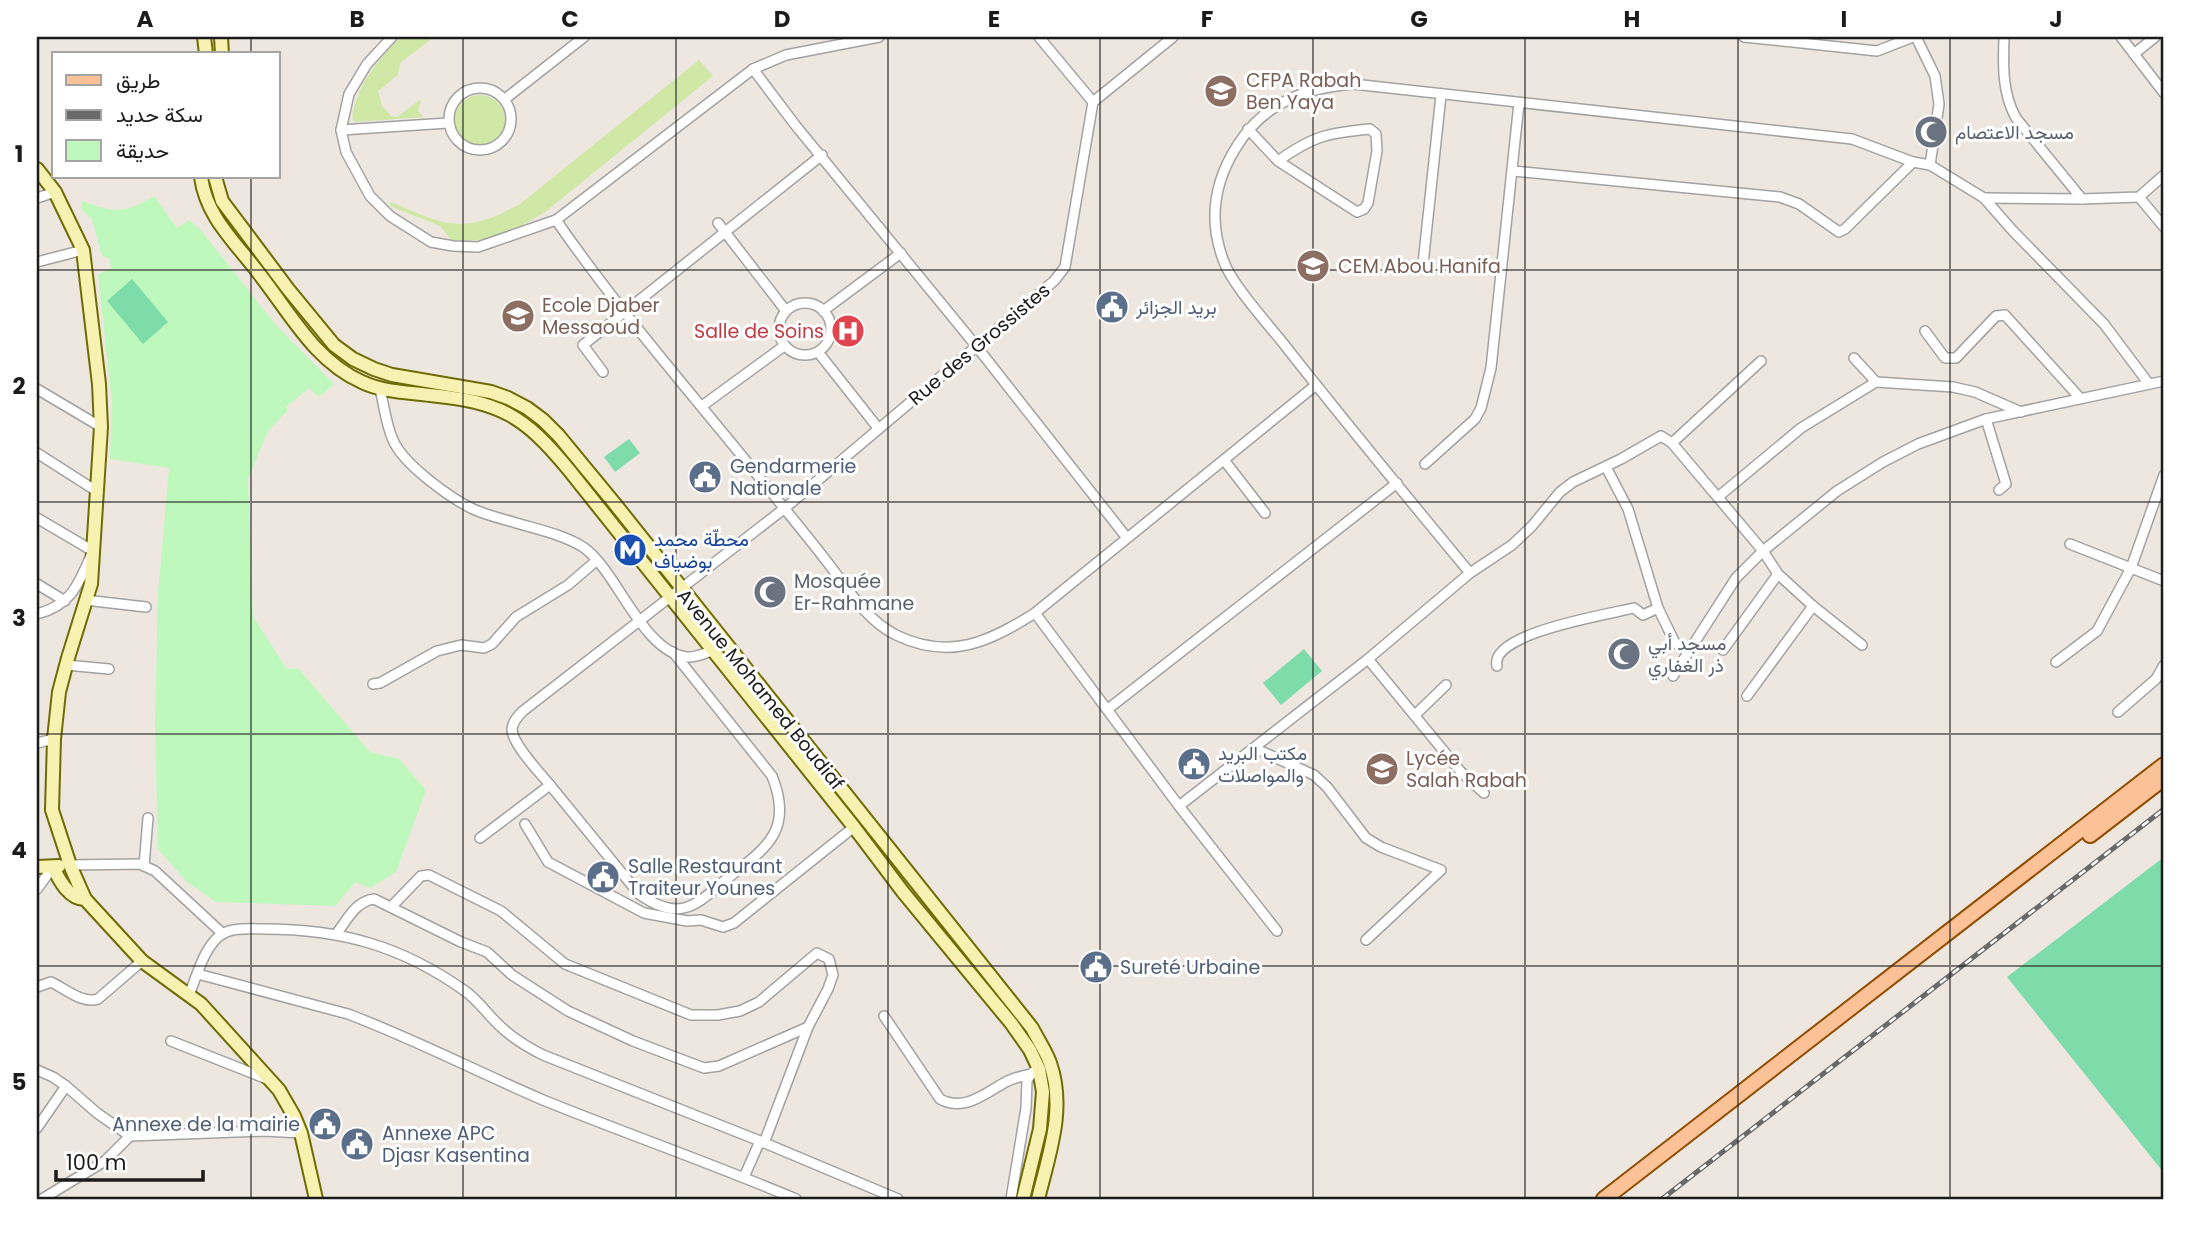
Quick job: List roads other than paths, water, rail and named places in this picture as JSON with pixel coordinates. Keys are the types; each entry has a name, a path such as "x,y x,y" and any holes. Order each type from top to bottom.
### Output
{"main road":[{"path":"37,169 55,192 83,250 99,384 101,427 91,584 59,692 54,739 52,810 70,865 85,899 142,961 201,1004 270,1080 294,1116 301,1133 316,1199"},
{"name":"Avenue Mohamed Boudiaf","path":"201,178 204,196 212,214 309,341 338,369 380,389 467,399 495,407 525,424 546,441 1030,1050 1058,1104 1056,1124 1038,1199"},
{"name":"Avenue Mohamed Boudiaf","path":"215,178 222,201 334,345 353,359 383,372 491,392 508,398 527,408 559,436 1032,1028 1043,1092 1040,1129 1023,1199"},
{"path":"1617,1199 2072,843 2164,765"},
{"path":"1604,1199 2072,843 2164,778"},
{"path":"37,867 70,865"},
{"path":"53,867 63,885 79,899 85,899"}],"street":[{"path":"392,37 368,64 349,94 341,130 346,152 370,196 390,216 431,242 478,247 556,220 753,69 786,55 880,37"},
{"path":"505,99 584,37"},
{"path":"1040,37 1093,102 1173,37"},
{"path":"1744,37 1877,51 1915,37 1935,76 1939,104 1930,165"},
{"path":"2004,37 2005,91 2010,108 2082,199"},
{"path":"2121,37 2164,93"},
{"path":"2134,54 2155,37"},
{"path":"753,69 1127,538"},
{"path":"1470,573 1316,385 1224,264 1214,227 1216,192 1229,159 1248,129 1273,108 1297,94 1325,86 1353,84 1441,96 1852,139 1913,162 1930,165 1984,198 2104,324 2149,384"},
{"path":"470,89 491,90 505,99 511,114 511,127 504,140 487,150 467,148 453,136 448,123 452,104 470,89"},
{"path":"1423,264 1441,96"},
{"name":"Rue des Grossistes","path":"673,652 772,776 778,790 779,815 775,835 766,847 698,903 683,909 653,903 639,894 515,740 512,729 516,719 554,685 640,622 785,508 1054,281 1065,267 1093,102"},
{"path":"1425,464 1475,419 1481,408 1492,368 1519,103"},
{"path":"341,130 448,123"},
{"path":"1248,129 1278,161 1357,212 1364,209 1368,203 1377,151 1376,134 1370,129 1321,135 1278,161"},
{"path":"603,372 583,345 822,155"},
{"path":"1513,171 1780,197 1799,204 1839,232 1913,162"},
{"path":"1984,198 2139,197 2164,175"},
{"path":"37,198 55,192"},
{"path":"2139,197 2164,227"},
{"path":"556,220 625,313 785,508 856,603 895,634 947,648 975,645 1000,635 1035,613 1316,385"},
{"path":"718,223 786,311"},
{"path":"37,262 83,250"},
{"path":"823,311 901,253"},
{"path":"805,303 815,305 823,311 829,319 830,338 818,352 811,355 796,354 784,346 778,332 781,317 786,311 794,305 805,303"},
{"path":"1925,331 1945,358 1956,358 1996,316 2005,315 2080,398"},
{"path":"702,406 784,346"},
{"path":"818,352 878,428"},
{"path":"1854,358 1876,382"},
{"path":"1672,443 1760,361"},
{"path":"1672,676 1736,578 1763,551 1837,491 1883,462 1918,444 1986,419 2164,381"},
{"path":"1717,496 1801,428 1876,382 1953,387 1975,392 2021,411"},
{"path":"37,389 101,427"},
{"path":"380,389 393,441 416,468 469,507 558,536 584,548 640,622 661,645 673,652"},
{"path":"1986,419 2006,484 1999,490"},
{"path":"1179,806 1368,659 1470,573 1512,545 1532,527 1560,492 1573,482 1661,436 1672,443 1763,551 1778,573 1813,606 1862,645"},
{"path":"37,453 98,492"},
{"path":"1224,460 1265,513"},
{"path":"1606,467 1628,509 1658,608 1675,643 1689,650"},
{"path":"2056,662 2097,631 2131,568 2164,475"},
{"path":"1108,709 1397,483"},
{"path":"37,517 93,551 74,593 49,611 37,614"},
{"path":"2070,544 2164,582"},
{"path":"373,684 380,683 438,650 461,645 484,648 492,644 516,617 568,585 596,561"},
{"path":"1723,650 1778,573"},
{"path":"37,584 65,601"},
{"path":"85,600 146,607"},
{"path":"1747,696 1813,606"},
{"path":"1497,666 1496,660 1500,652 1510,644 1548,628 1634,608 1643,615 1658,608"},
{"path":"1035,613 1179,806 1277,931"},
{"name":"Avenue Mohamed Boudiaf","path":"673,652 691,657 712,651"},
{"path":"1368,659 1461,772 1484,793"},
{"path":"66,665 109,669"},
{"path":"2118,712 2156,679 2164,665"},
{"path":"1415,715 1446,685"},
{"path":"37,743 54,739"},
{"path":"1254,748 1314,775 1327,787 1366,838 1381,847 1441,870 1366,940"},
{"path":"480,838 550,785"},
{"path":"144,866 148,818"},
{"path":"525,824 548,862 569,875 644,913 687,921 701,920 723,927 734,923 854,827"},
{"path":"70,865 140,864 155,871 223,934"},
{"path":"37,889 53,867"},
{"path":"392,906 421,876 429,875 501,911 565,964 691,1014 718,1015 740,1011 759,1002 817,953 829,959 833,975 828,989 808,1027 762,1142 744,1177"},
{"path":"337,933 359,904 374,899 461,942 487,951 512,975 568,1011 633,1041 704,1068 719,1066 808,1027"},
{"path":"189,995 210,947 223,934 242,929 337,933 392,949 443,977 467,992 512,1037 543,1055 898,1199"},
{"path":"37,987 51,982 83,1000 93,1001 142,961"},
{"path":"198,974 359,1018 602,1124 796,1199"},
{"path":"884,1016 940,1099 949,1104 974,1100 1006,1082 1040,1068"},
{"path":"171,1041 270,1080"},
{"path":"1011,1199 1026,1108 1026,1082 1040,1068"},
{"path":"37,1070 54,1077 130,1136 264,1130 301,1133"},
{"path":"37,1128 66,1086"},
{"path":"42,1199 59,1195 105,1161 130,1136"}],"railway":[{"path":"1662,1199 2164,809"}],"place":[{"name":"CFPA Rabah Ben Yaya","path":"1221,91"},
{"name":"مسجد الاعتصام","path":"1931,132"},
{"name":"CEM Abou Hanifa","path":"1313,266"},
{"name":"بريد الجزائر","path":"1112,307"},
{"name":"Ecole Djaber Messaoud","path":"518,316"},
{"name":"Salle de Soins","path":"848,331"},
{"name":"Gendarmerie Nationale","path":"705,477"},
{"name":"محطّة محمد بوضياف","path":"630,550"},
{"name":"Mosquée Er-Rahmane","path":"770,592"},
{"name":"مسجد أبي ذر الغفاري","path":"1624,654"},
{"name":"مكتب البريد والمواصلات","path":"1194,764"},
{"name":"Lycée Salah Rabah","path":"1382,769"},
{"name":"Salle Restaurant Traiteur Younes","path":"603,877"},
{"name":"Sureté Urbaine","path":"1096,967"},
{"name":"Annexe de la mairie","path":"325,1124"},
{"name":"Annexe APC Djasr Kasentina","path":"357,1144"}]}
